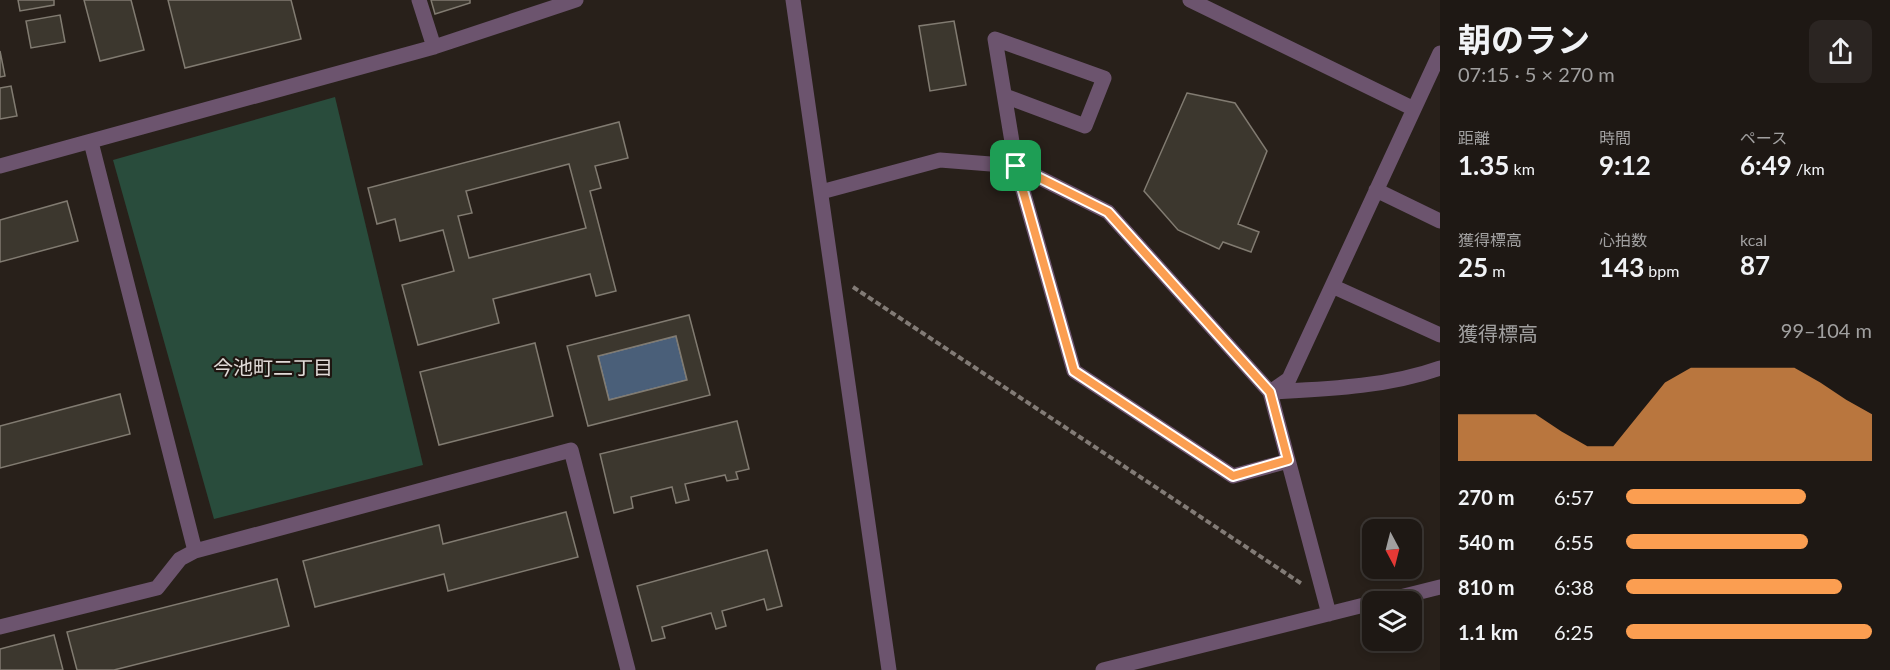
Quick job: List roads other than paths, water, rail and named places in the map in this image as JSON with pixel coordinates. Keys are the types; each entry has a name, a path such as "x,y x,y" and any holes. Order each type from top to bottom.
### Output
{"street":[{"path":"419,0 434,47"},
{"path":"0,166 434,47 576,0"},
{"path":"793,0 889,670"},
{"path":"1190,0 1414,109"},
{"path":"1005,96 1085,126 1104,78 996,39 1016,166 1074,371 1233,476 1288,460"},
{"path":"1270,392 1289,379 1440,53"},
{"path":"91,142 195,551"},
{"path":"821,192 940,160 1016,166 1108,212 1270,392 1327,607"},
{"path":"1376,190 1440,221"},
{"path":"1332,286 1440,336"},
{"path":"1270,392 1323,389 1417,376 1440,368"},
{"path":"0,627 157,588 180,559 195,551 571,450 628,670"},
{"path":"1422,592 1440,587"},
{"path":"1103,670 1327,607 1362,604"}],"water":[{"path":"676,336 687,380 609,400 598,356"}],"district":[{"name":"今池町二丁目","path":"273,368"}]}
